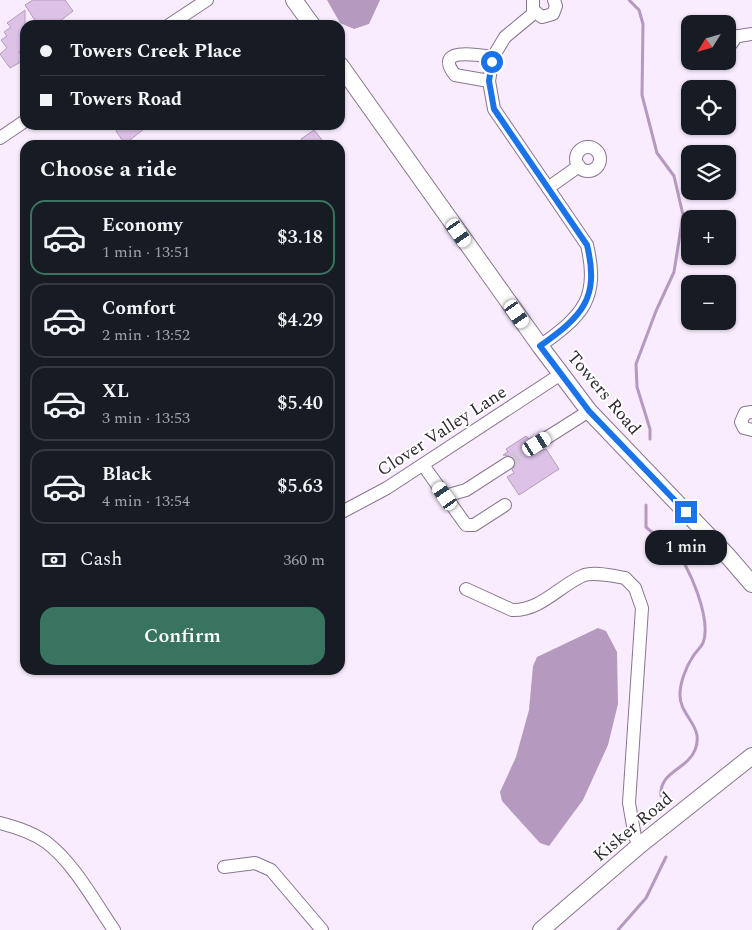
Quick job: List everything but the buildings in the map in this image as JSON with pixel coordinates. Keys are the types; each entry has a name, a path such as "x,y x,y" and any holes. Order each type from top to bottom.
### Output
{"main road":[{"path":"294,0 308,20"},
{"name":"Towers Road","path":"345,72 540,346 589,411 727,555 752,584"},
{"name":"Kisker Road","path":"541,930 640,846 752,756"}],"street":[{"path":"176,20 206,0"},
{"path":"540,346 566,328 582,311 590,290 592,268 587,245 494,109 489,81 493,57 505,37 534,6 542,18 549,16 555,10 554,0"},
{"path":"736,37 752,34"},
{"path":"489,81 455,75 450,69 450,62 453,56 462,52 493,57"},
{"path":"0,138 20,124"},
{"path":"548,188 579,166"},
{"name":"Clover Valley Lane","path":"345,510 387,488 561,374"},
{"path":"537,444 589,411"},
{"path":"752,412 745,413 741,422 744,428 752,430"},
{"path":"445,496 466,490 508,463"},
{"path":"423,465 466,525 474,525 505,505"},
{"path":"466,589 512,610 519,610 552,596 584,575 625,578 635,588 642,608 630,803 635,837 640,846"},
{"path":"0,823 31,833 51,847 71,870 114,930"},
{"path":"224,867 255,864 271,870 322,930"}],"shaded area":[{"path":"327,0 380,0 369,24 354,29 345,25 345,20 338,20"},
{"path":"598,628 606,631 617,652 618,704 608,745 583,800 549,846 540,843 502,801 500,792 516,757 529,710 533,666 537,657"}],"waterway":[{"path":"629,0 639,10 643,24 642,95 657,153 674,176 683,215 674,272 656,311 636,364 637,387 650,429 650,439"},
{"path":"646,505 646,527 670,544 686,566 692,579 702,607 705,633 703,643 688,666 680,690 683,709 697,734 695,750 691,757 664,781 661,796"},
{"path":"618,930 646,898 666,857"}],"tunnel":[{"path":"508,463 537,444"}],"route":[{"path":"492,62 489,81 494,109 587,245 592,268 590,290 582,311 566,328 540,346 589,411 686,512"}]}
